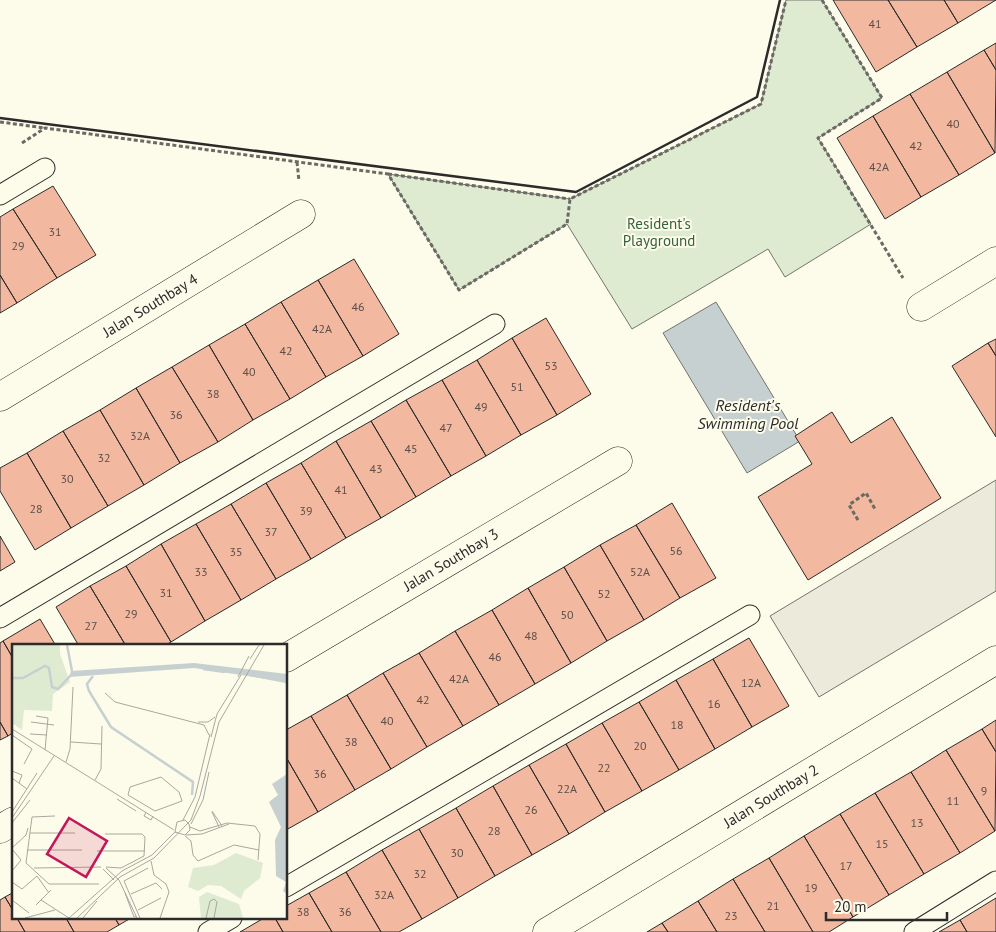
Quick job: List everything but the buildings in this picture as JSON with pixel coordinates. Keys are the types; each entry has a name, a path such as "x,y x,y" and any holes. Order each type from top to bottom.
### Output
{"street":[{"name":"Jalan Southbay 4","path":"0,397 302,214"},
{"path":"921,307 996,261"},
{"name":"Jalan Southbay 3","path":"288,657 618,460"},
{"name":"Jalan Southbay 2","path":"547,932 996,660"},
{"path":"0,829 12,822"}],"lane":[{"path":"0,195 45,168"},
{"path":"0,618 495,324"},
{"path":"288,886 750,615"},
{"path":"914,932 996,882"},
{"path":"208,932 229,920"}],"path":[{"path":"0,122 570,199 761,104 786,0"},
{"path":"822,0 882,98 818,138 921,307"},
{"path":"15,147 46,128"},
{"path":"388,174 459,290 567,224 570,199"},
{"path":"858,520 849,505 866,493 876,509"}],"green space":[{"name":"Resident's Playground","path":"786,0 822,0 882,98 818,138 871,224 785,277 768,249 632,329 567,224 459,290 388,174 570,199 761,104"}],"shaded area":[{"path":"996,480 996,591 819,697 770,616"}],"water":[{"name":"Resident's Swimming Pool","path":"716,302 800,441 747,473 663,333"}],"wall":[{"path":"0,118 576,192 757,97 780,0"}]}
